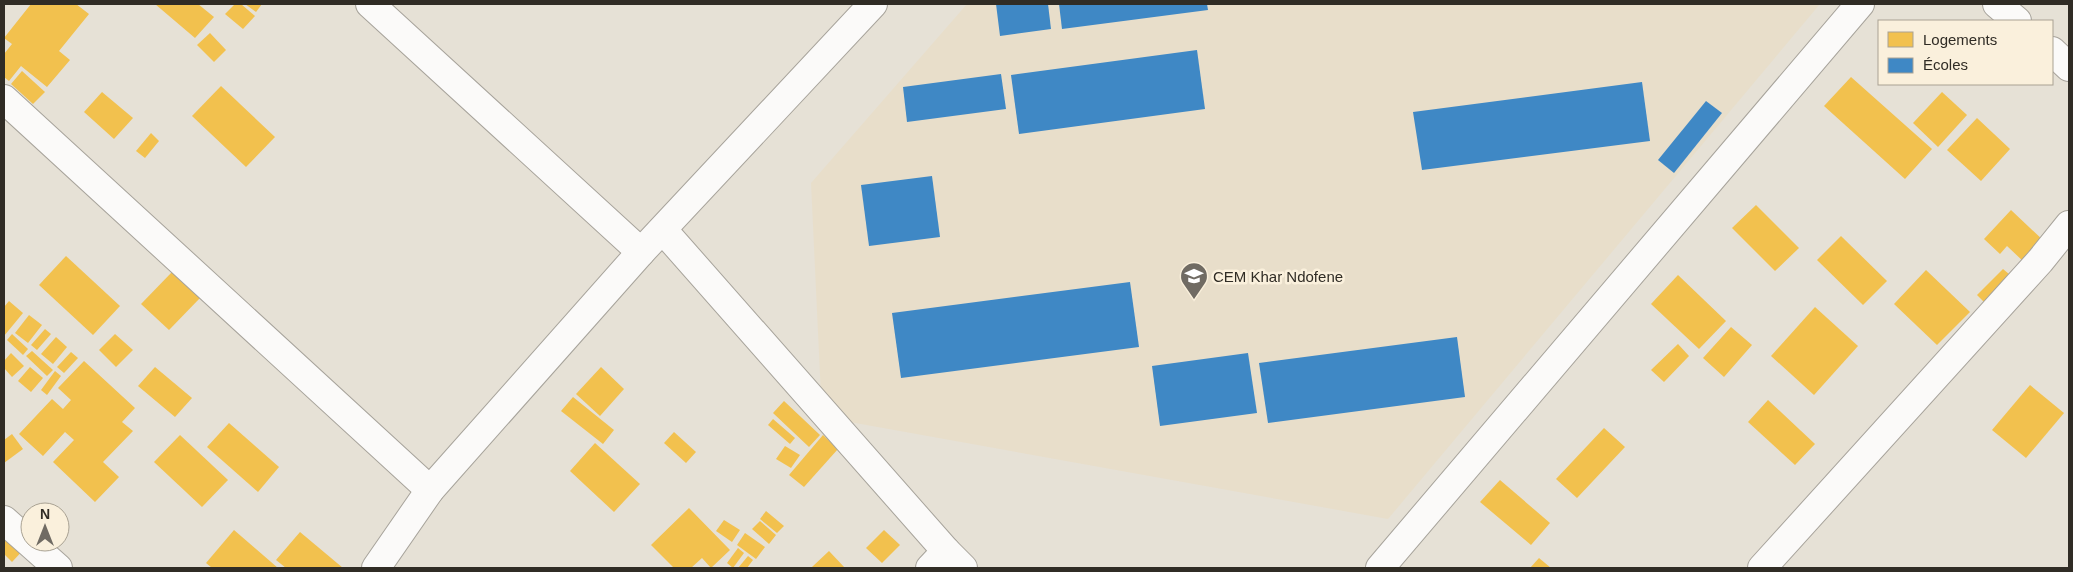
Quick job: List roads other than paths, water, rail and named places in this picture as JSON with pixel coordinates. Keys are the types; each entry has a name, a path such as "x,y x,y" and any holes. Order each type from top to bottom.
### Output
{"street":[{"path":"370,4 642,252"},
{"path":"376,568 430,490 642,252 873,4"},
{"path":"1380,568 1860,4"},
{"path":"1997,4 2016,20"},
{"path":"2053,53 2069,67"},
{"path":"4,99 430,490"},
{"path":"1762,568 2040,261 2069,226"},
{"path":"663,230 946,562"},
{"path":"4,520 58,568"}],"place":[{"name":"CEM Khar Ndofene","path":"1194,300"}]}
